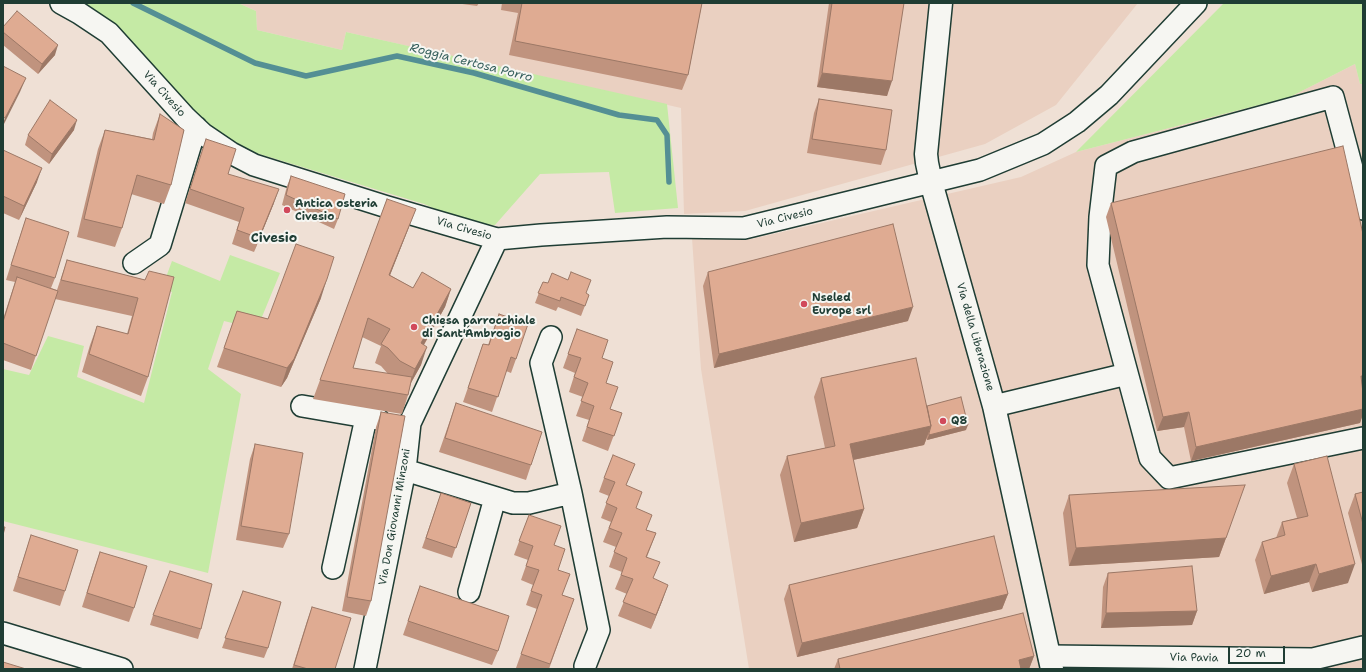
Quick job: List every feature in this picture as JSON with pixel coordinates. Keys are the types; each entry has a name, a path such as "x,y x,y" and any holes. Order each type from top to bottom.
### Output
{"street":[{"name":"Via Civesio","path":"61,3 109,33 196,128 231,153 254,165 397,210 497,239 667,227 744,228 980,170 1043,144 1077,122 1109,95 1196,3"},
{"name":"Via della Liberazione","path":"941,3 926,154 931,182 994,406 1050,662"},
{"path":"1363,209 1333,97 1133,152 1106,166 1100,217 1098,265 1150,458 1169,478 1363,438"},
{"path":"134,264 160,245 196,128"},
{"name":"Via Don Giovanni Minzoni","path":"366,669 406,470 410,423 497,239"},
{"path":"551,337 541,363 571,493 599,630 585,666"},
{"path":"994,406 1127,374"},
{"path":"302,406 366,418 410,423"},
{"path":"333,568 366,418"},
{"path":"406,470 513,503 529,503 571,493"},
{"path":"469,592 495,498"},
{"path":"3,633 122,669"},
{"name":"Via Pavia","path":"1050,662 1313,659 1363,647"}],"shaded area":[{"path":"238,3 1138,3 1056,105 985,144 745,211 684,214 681,108 346,32 342,50 257,30 256,11"},
{"path":"1355,64 1360,84 1363,84 1363,669 749,669 701,369 692,238 752,239 1021,177 1076,152 1290,97"}],"green space":[{"path":"76,3 238,3 256,11 257,30 342,50 346,32 667,104 678,208 615,213 609,172 540,174 495,225 470,224 424,204 256,153 213,130 159,74 147,59 121,34"},
{"path":"1224,3 1363,3 1363,84 1360,84 1355,64 1290,97 1076,152"},
{"path":"230,255 280,273 257,329 224,321 208,369 241,394 208,573 3,521 3,369 29,375 48,336 84,346 77,377 144,403 172,292 162,288 172,261 220,281"}],"building":[{"path":"522,3 702,3 688,75 515,41"},
{"path":"832,3 904,3 892,81 822,73"},
{"path":"17,11 58,45 42,64 3,32 3,27"},
{"path":"3,66 26,78 5,118 3,117"},
{"path":"819,99 892,110 886,150 812,139"},
{"path":"50,100 77,120 52,154 28,135"},
{"path":"160,114 184,130 171,185 137,175 122,228 84,219 105,130 154,140"},
{"path":"206,139 236,149 228,174 279,189 259,238 237,230 244,208 190,189"},
{"path":"1343,146 1363,234 1363,376 1361,376 1363,409 1196,447 1189,412 1163,417 1111,203"},
{"path":"3,150 42,168 24,206 3,196"},
{"path":"291,176 345,194 338,219 286,195"},
{"path":"387,199 416,209 389,275 413,288 422,272 451,289 421,343 427,347 415,369 400,361 388,348 381,344 390,329 368,318 353,368 412,377 408,395 320,380"},
{"path":"26,218 69,232 55,278 11,265"},
{"name":"Nseled Europe srl","path":"893,224 913,307 719,354 708,272"},
{"path":"296,244 334,257 327,279 294,359 287,368 224,348 237,311 268,319"},
{"path":"67,260 145,280 149,271 174,277 148,377 89,354 97,326 128,334 138,298 61,280"},
{"path":"571,272 591,280 586,293 589,295 585,306 561,297 560,301 538,293 543,282 548,283 552,273 568,280"},
{"path":"17,277 58,291 36,356 3,343 3,322"},
{"path":"499,314 528,324 516,359 511,357 498,397 468,388 483,344 489,345"},
{"path":"577,329 608,340 602,358 613,362 606,383 618,387 610,409 622,413 614,436 587,427 594,406 581,401 588,383 574,377 581,358 568,354"},
{"path":"916,358 931,426 850,444 864,509 801,523 787,456 835,446 821,378"},
{"name":"Q8","path":"961,397 968,425 929,435 931,426 927,406"},
{"path":"456,403 542,432 531,465 445,438"},
{"path":"381,412 405,416 371,601 347,597"},
{"path":"255,444 303,453 289,534 241,526"},
{"path":"613,455 635,464 626,485 642,492 636,508 652,515 646,530 656,533 646,557 660,562 653,578 668,585 656,615 623,602 633,579 621,575 627,558 614,552 622,533 609,528 617,508 606,503 615,482 604,478"},
{"path":"1327,456 1355,564 1319,574 1316,564 1271,576 1262,542 1285,535 1282,522 1308,516 1294,464"},
{"path":"1245,485 1226,538 1076,548 1069,495"},
{"path":"1363,492 1363,524 1355,494"},
{"path":"441,493 471,503 456,548 426,538"},
{"path":"529,515 561,526 554,545 565,549 558,570 570,574 562,595 574,599 550,664 521,654 542,595 531,591 539,570 526,566 533,546 519,541"},
{"path":"31,535 78,550 65,591 18,577"},
{"path":"994,536 1008,594 802,643 789,585"},
{"path":"100,552 147,566 134,608 87,593"},
{"path":"1192,566 1197,611 1106,613 1108,573"},
{"path":"170,571 212,584 201,629 153,615"},
{"path":"420,586 509,616 498,651 408,621"},
{"path":"243,591 281,602 268,648 225,638"},
{"path":"312,607 351,618 335,669 308,669 294,665"},
{"path":"1023,613 1034,656 1019,660 1021,669 840,669 838,659"},
{"path":"3,662 26,669 3,669"}],"waterway":[{"name":"Roggia Certosa Porro","path":"133,3 255,63 306,76 397,56 474,73 619,115 657,120 667,135 669,182"}],"place":[{"name":"Antica osteria Civesio","path":"287,210"},
{"name":"Nseled Europe srl","path":"804,304"},
{"name":"Chiesa parrocchiale di Sant'Ambrogio","path":"414,327"},
{"name":"Q8","path":"943,421"}],"district":[{"name":"Civesio","path":"274,239"}]}
